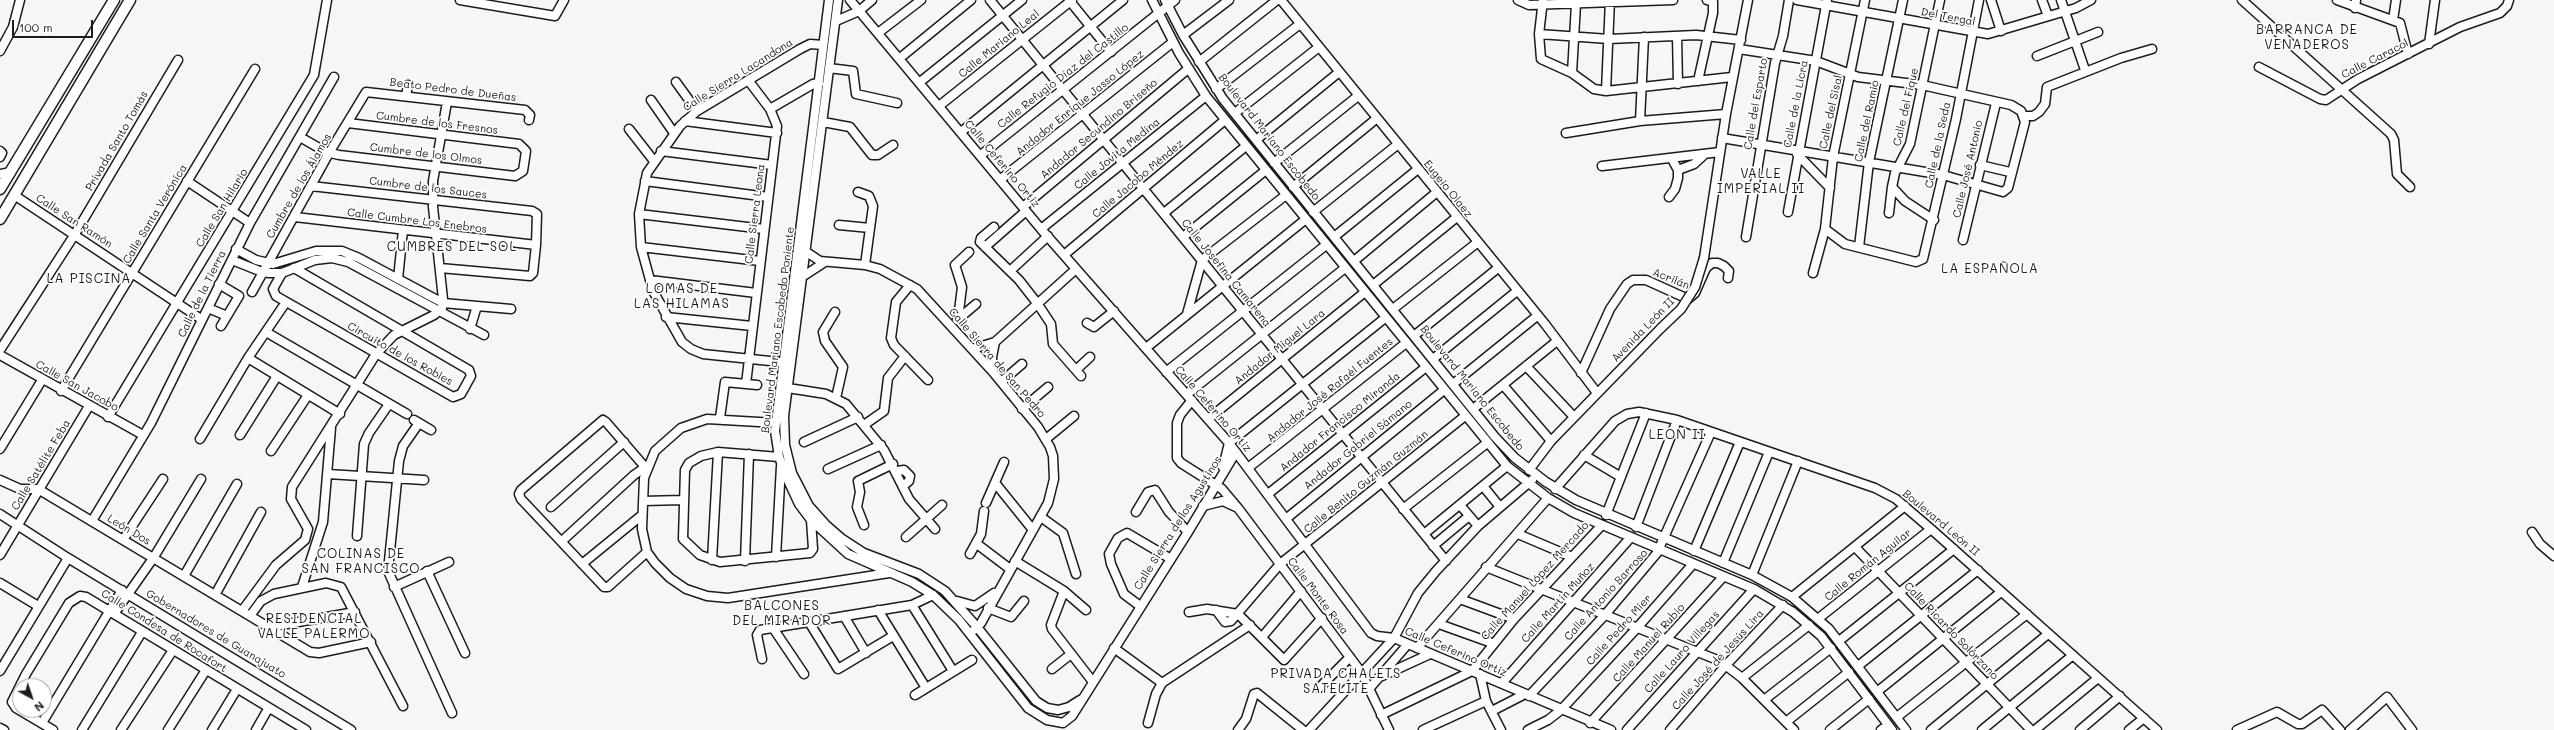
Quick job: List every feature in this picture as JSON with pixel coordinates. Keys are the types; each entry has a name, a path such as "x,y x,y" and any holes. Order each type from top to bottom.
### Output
{"main road":[{"path":"1,182 11,172 114,0"},
{"path":"0,219 130,0"}],"street":[{"path":"0,51 13,27 20,0"},
{"name":"Calle San Hilario","path":"108,417 314,75 327,0"},
{"path":"460,0 555,16 564,0"},
{"name":"Boulevard Mariano Escobedo Poniente","path":"829,0 819,83 806,251 776,423 780,461 794,495 811,520 848,554 912,582 933,594 950,610 1028,708 1052,722"},
{"name":"Boulevard Mariano Escobedo Poniente","path":"838,0 823,122 813,168 787,363 788,388 784,425 785,445 792,473 809,506 826,525 851,546 919,574 938,585 954,600 977,627 1036,701 1047,708 1058,710"},
{"name":"Calle Ceferino Ortiz","path":"850,0 981,155 1041,229 1229,443 1287,518 1371,633 1377,636 1394,638 1502,683 1590,723 1611,730"},
{"path":"836,21 859,11 872,0"},
{"path":"878,33 921,0"},
{"path":"900,58 971,0"},
{"name":"Calle Josefina Camarena","path":"990,0 1324,410 1360,458 1446,560"},
{"path":"920,82 1022,0"},
{"path":"961,132 1122,0"},
{"name":"Boulevard Mariano Escobedo","path":"1152,0 1188,69 1206,96 1385,318 1507,466 1548,498 1602,525 1754,589 1783,605 1809,625 1831,648 1869,699 1887,728"},
{"path":"1166,3 1175,0"},
{"path":"1183,35 1229,0"},
{"path":"1199,62 1277,0"},
{"name":"Eugeio Olaez","path":"1281,0 1338,73 1478,242 1597,393"},
{"path":"1520,1 1529,5 1543,2 1576,4 1610,1 1673,0"},
{"path":"1602,166 1672,159 1720,152 1732,77 1741,40 1748,0"},
{"name":"Calle del Esparto","path":"1746,237 1760,144 1776,56 1783,36 1789,0"},
{"name":"Del Tergal","path":"1797,0 1826,3 1898,19 1935,24 1972,33 1988,34 2064,11 2091,0"},
{"name":"Calle del Sisal","path":"1813,273 1825,229 1833,157 1851,75 1865,0"},
{"name":"Calle del Ramio","path":"1859,247 1869,162 1903,0"},
{"name":"Calle del Fique","path":"1889,214 1892,187 1897,168 1910,144 1940,0"},
{"name":"Calle de la Seda","path":"1859,247 1921,261 1934,220 1979,0"},
{"path":"1991,0 2002,31"},
{"path":"2042,0 2048,16"},
{"path":"2061,0 2085,70"},
{"path":"2242,0 2342,88 2391,134 2394,140 2397,174 2410,186"},
{"path":"2337,0 2355,4 2402,25 2408,54"},
{"path":"2393,20 2396,0"},
{"path":"2429,44 2435,0"},
{"name":"Calle Caracol","path":"2259,67 2320,99 2326,100 2342,88 2460,27 2494,16 2504,10 2509,0"},
{"path":"1071,1 1111,52"},
{"name":"Calle Mariano Leal","path":"939,106 1021,39 1071,1"},
{"path":"1606,91 1610,1"},
{"path":"1698,81 1708,36 1710,1"},
{"path":"1543,2 1539,34 1541,59 1572,73 1594,89 1606,91 1732,77"},
{"name":"Boulevard Mariano Escobedo","path":"1166,3 1183,35 1216,89 1313,212 1508,451 1533,473 1555,489 1606,515 1752,575 1792,597 1819,618 1839,641 1906,730"},
{"name":"Calle Refugio Díaz del Castillo","path":"981,155 1158,14 1166,3"},
{"name":"Calle de la Licra","path":"1788,212 1826,3"},
{"path":"1572,73 1576,4"},
{"path":"1216,89 1300,24"},
{"path":"2037,56 2098,32"},
{"path":"1539,34 1574,38 1609,39 1708,36 1741,40"},
{"path":"1677,36 1678,84"},
{"path":"1640,121 1640,88 1644,37"},
{"name":"Andador Enrique Jasso López","path":"1001,180 1084,115 1173,42"},
{"name":"Calle Sierra Lacandona","path":"787,363 703,354 691,349 682,342 666,316 650,280 641,247 639,214 645,181 654,161 674,133 685,121 697,111 805,46 823,45"},
{"path":"1235,113 1318,47"},
{"path":"1739,49 1776,56 1816,61 1864,79 1887,80 1922,85 1996,103 2015,106 2024,116 2033,116 2039,112 2045,104 2047,87 2085,70 2152,49"},
{"name":"Privada Santo Tomás","path":"0,350 75,234 178,60"},
{"path":"830,68 853,71 856,94 897,104"},
{"name":"Calle Santa Verónica","path":"61,391 255,69"},
{"name":"Andador Secundino Briseño","path":"983,245 1104,139 1188,69"},
{"path":"1256,140 1338,73"},
{"name":"Calle de la Tierra","path":"92,521 143,435 250,223 334,77"},
{"name":"Calle Sierra Leona","path":"746,384 756,293 777,133 777,123 770,109 748,80"},
{"path":"676,82 697,111"},
{"path":"770,109 813,84 819,83"},
{"path":"406,96 408,85"},
{"name":"Beato Pedro de Dueñas","path":"366,92 525,110 530,115 529,120"},
{"name":"Cumbre de los Álamos","path":"252,292 267,263 295,217 329,153 366,92"},
{"name":"Calle Jovita Medina","path":"1041,229 1206,96"},
{"path":"1274,163 1358,96"},
{"path":"651,100 674,133"},
{"path":"242,611 276,565 305,540 308,530 294,506 290,493 296,481 340,414 376,354 388,340 401,331 438,312 443,303 433,200 434,166 447,102"},
{"name":"Calle José Antonio","path":"1963,240 1996,103"},
{"path":"1566,133 1640,121 1726,114"},
{"path":"1722,138 1760,144 1798,153 1809,153 1869,162 1943,175 2006,191 2024,116"},
{"path":"1293,187 1376,119"},
{"name":"Calle Jacobo Méndez","path":"1064,255 1225,120"},
{"path":"685,121 777,133"},
{"path":"823,122 850,127 872,155 878,155 893,145"},
{"name":"Cumbre de los Fresnos","path":"348,123 524,146 525,158 523,172 520,175"},
{"path":"629,129 654,161"},
{"path":"300,137 329,153"},
{"path":"1313,212 1397,144"},
{"path":"1164,214 1246,146"},
{"path":"0,151 2,153 0,157"},
{"path":"661,151 772,165"},
{"name":"Avenida León II","path":"1309,730 1394,638 1418,593 1446,560 1478,526 1529,484 1533,473 1551,441 1680,309 1695,287 1704,258 1720,152"},
{"name":"Cumbre de los Olmos","path":"329,153 520,175"},
{"path":"1798,153 1830,188"},
{"path":"1809,153 1812,168"},
{"path":"1678,170 1694,164 1705,154"},
{"path":"1669,197 1677,184 1678,170 1672,159"},
{"path":"1980,165 2010,172"},
{"path":"1334,238 1418,169"},
{"path":"1183,237 1266,170"},
{"path":"187,181 250,223"},
{"path":"645,181 768,197"},
{"name":"Cumbre de los Sauces","path":"311,186 532,211 538,218 536,245"},
{"path":"1892,187 1905,201 1934,220"},
{"path":"858,192 867,194 872,202 865,265"},
{"path":"1354,261 1437,192"},
{"name":"Calle San Ramón","path":"14,195 202,319"},
{"path":"1187,314 1202,260 1286,195"},
{"path":"639,214 764,229"},
{"path":"1373,285 1457,216"},
{"name":"Calle Cumbre Los Enebros","path":"295,217 536,245"},
{"path":"1146,348 1306,219"},
{"path":"839,225 870,228"},
{"path":"994,227 981,238 983,245 1010,271 1038,303 1051,324 1053,344 1081,376"},
{"path":"1825,229 1839,241 1859,247"},
{"path":"398,279 403,230"},
{"path":"1010,271 1048,236"},
{"path":"1393,309 1478,242"},
{"path":"440,268 528,277 533,273 536,245"},
{"path":"1166,372 1326,245"},
{"path":"641,247 760,261"},
{"path":"236,249 267,263 287,261 316,251 342,252 354,255 443,303 511,309"},
{"name":"Calle Sierra de San Pedro","path":"806,251 814,259 825,262 865,265 887,272 910,285 924,296 993,372 1046,439 1053,456 1054,479 1048,503 977,627 970,634"},
{"name":"Calle Sierra de San Pedro","path":"958,319 962,287 955,265 969,252"},
{"path":"232,260 262,272 282,272 315,260 332,258 348,262 438,312 484,335"},
{"path":"802,277 825,262"},
{"name":"Acrilán","path":"1582,373 1610,309 1627,284 1633,280 1646,280 1681,298 1690,298 1698,287 1706,268 1712,263 1718,263 1724,266 1729,271 1728,278"},
{"name":"Circuito de los Robles","path":"282,272 273,289 276,296 453,397 459,396 471,376 469,370 294,268"},
{"path":"1190,397 1262,335 1345,268"},
{"path":"1400,336 1412,332 1498,268"},
{"path":"972,349 995,342 1076,269"},
{"path":"650,280 756,293"},
{"path":"219,284 238,295 221,326"},
{"path":"910,285 896,302 890,334 894,345 928,380"},
{"name":"Andador Miguel Lara","path":"1208,420 1365,292"},
{"path":"1433,359 1517,292"},
{"path":"200,438 248,358 286,302"},
{"path":"951,326 976,304"},
{"path":"470,329 477,306"},
{"path":"208,308 227,316"},
{"path":"1087,323 1094,327 1114,311"},
{"path":"835,312 823,332 825,341 842,367 836,398"},
{"path":"666,316 752,326"},
{"path":"1453,384 1537,316"},
{"path":"1222,471 1229,443 1385,318"},
{"path":"266,332 407,414"},
{"path":"1473,409 1557,341"},
{"path":"993,372 992,357 995,342"},
{"name":"Andador José Rafaél Fuentes","path":"1248,468 1324,410 1406,343"},
{"name":"Calle San Jacobo","path":"0,355 61,391 143,435"},
{"path":"864,425 884,411 888,378 905,356"},
{"path":"1076,370 1090,357"},
{"path":"248,358 340,414"},
{"path":"1001,382 1022,364"},
{"path":"1526,366 1574,417"},
{"name":"Andador Francisco Miranda","path":"1268,494 1426,367"},
{"path":"240,435 277,376"},
{"path":"0,449 42,380"},
{"path":"720,418 725,382 757,385"},
{"path":"1503,385 1551,441"},
{"path":"1022,409 1048,387"},
{"path":"788,388 836,398 858,417 881,445 895,468 909,499 935,529"},
{"name":"Andador Gabriel Sámano","path":"1287,518 1444,390"},
{"path":"271,452 308,395"},
{"name":"Calle Monte Rosa","path":"1190,397 1177,423 1177,458 1181,463 1215,484 1238,508 1361,672 1389,730"},
{"path":"357,536 363,450 366,438 389,404"},
{"name":"Calle Satélite Feba","path":"0,555 38,489 89,406"},
{"path":"1606,515 1646,413"},
{"name":"Boulevard León II","path":"1584,455 1616,421 1627,414 1646,413 1677,420 1875,488 1896,499 1931,528 2157,730"},
{"path":"1046,439 1074,416"},
{"name":"Calle Benito Guzmán Guzmán","path":"1238,614 1280,564 1465,416"},
{"path":"804,442 858,417"},
{"path":"562,541 646,466 655,451 681,428 700,420 720,418 776,423"},
{"path":"1636,527 1677,420"},
{"path":"431,430 417,421 402,451 388,565 394,587 452,713"},
{"path":"647,552 606,588 521,499 521,490 601,421 606,422 646,466 642,536 647,552 678,584 697,593 717,598 755,596 890,573"},
{"path":"302,587 323,522 331,428"},
{"name":"Calle Antonio Barroso","path":"1492,711 1527,694 1604,616 1659,550 1711,432"},
{"path":"551,507 624,442"},
{"path":"1694,551 1740,442"},
{"path":"1403,509 1487,443"},
{"path":"828,469 881,445"},
{"path":"318,448 329,450"},
{"path":"776,557 780,461 749,454 718,452 701,456 687,465 683,500 683,539 692,550 712,560 730,562 745,561 776,557 812,552 811,520"},
{"path":"712,560 718,452"},
{"name":"Calle Sierra de los Agustinos","path":"1084,697 1188,532 1222,471 1236,452"},
{"path":"1723,563 1769,452"},
{"path":"745,561 749,454"},
{"path":"1555,489 1584,455 1622,477"},
{"path":"1752,575 1798,461"},
{"path":"970,554 981,534 985,507 1004,462"},
{"path":"1424,534 1507,466"},
{"path":"864,525 857,507 860,492 858,481 895,468"},
{"path":"328,474 362,475 398,480 424,480"},
{"path":"123,540 163,479"},
{"path":"42,723 125,592 154,557 201,479"},
{"name":"León Dos","path":"0,480 20,489 38,489 313,653 371,642"},
{"path":"184,576 237,484"},
{"path":"996,484 1033,530"},
{"path":"1483,486 1500,508"},
{"path":"1136,512 1150,490 1155,490 1169,512 1188,532"},
{"path":"1417,648 1486,567 1518,534 1548,498"},
{"path":"643,501 683,500"},
{"path":"1203,506 1224,501 1238,508"},
{"path":"906,537 942,504"},
{"path":"1460,505 1478,526"},
{"path":"1792,597 1905,506"},
{"path":"215,595 261,512"},
{"name":"Gobernadores de Guanajuato","path":"0,514 68,558 351,730"},
{"path":"582,564 642,515"},
{"path":"1433,546 1469,516"},
{"path":"1041,517 1063,533 1076,574"},
{"name":"Calle Manuel López Mercado","path":"1472,671 1492,643 1602,525"},
{"name":"Calle Román Aguilar","path":"1819,618 1931,528"},
{"path":"2532,532 2540,544 2554,556"},
{"name":"Calle Sierra de los Agustinos","path":"1140,606 1122,591 1110,559 1111,550 1118,538 1124,533 1130,534 1171,559"},
{"path":"1518,534 1572,557"},
{"name":"Calle Martín Muñoz","path":"1502,683 1631,537"},
{"path":"305,540 316,544"},
{"path":"976,544 1010,569"},
{"name":"Calle Ricardo Solórzano","path":"1855,547 2031,730"},
{"path":"1839,641 1954,548"},
{"path":"0,671 68,558"},
{"path":"1015,561 1064,591 1086,610"},
{"path":"394,587 449,562"},
{"name":"Calle Pedro Mier","path":"1528,730 1548,720 1561,710 1636,629 1693,564"},
{"path":"1486,567 1636,629 1726,664 1794,730"},
{"path":"1855,680 1861,670 1922,616 1978,570"},
{"path":"427,571 465,653"},
{"name":"Calle Manuel Rubio","path":"1590,723 1724,577"},
{"path":"0,583 38,606"},
{"path":"250,616 269,595 326,583 336,584 344,591 403,706"},
{"name":"Calle Lauro Villegas","path":"1626,730 1754,589"},
{"path":"954,600 964,605 975,606 998,590"},
{"path":"1064,591 1051,625 1093,682"},
{"path":"1263,636 1301,591"},
{"path":"1878,691 1944,640 2002,592"},
{"path":"762,658 757,632 912,605 933,594"},
{"name":"Calle Condesa de Rocafort","path":"53,730 13,704 13,699 26,674 72,600 80,596 86,597 112,612 142,632 302,729"},
{"path":"1460,598 1514,619"},
{"path":"988,608 1011,617 1024,602"},
{"path":"912,605 953,671"},
{"name":"Calle José de Jesús Lira","path":"1670,730 1726,664 1783,605"},
{"path":"878,610 926,688"},
{"path":"1189,612 1216,610 1238,614 1263,636 1284,660 1322,618"},
{"path":"270,627 355,612"},
{"path":"1897,717 1967,664 2027,614"},
{"path":"844,616 866,653"},
{"path":"809,622 838,669 893,636"},
{"path":"1439,624 1492,643"},
{"path":"1742,678 1809,625"},
{"path":"1148,723 1156,694 1162,683 1250,626"},
{"path":"773,628 804,674"},
{"path":"82,730 142,632"},
{"path":"1931,730 1988,686 2048,634"},
{"path":"1369,689 1408,644"},
{"path":"1114,648 1162,683"},
{"path":"1764,700 1831,648"},
{"path":"121,730 173,650"},
{"path":"1052,669 1071,654"},
{"path":"1380,677 1430,654"},
{"path":"1982,730 2074,655"},
{"path":"1319,688 1350,656"},
{"path":"915,694 972,660"},
{"path":"168,730 206,670"},
{"path":"1381,715 1472,671"},
{"path":"1786,722 1849,672"},
{"path":"1480,674 1486,701 1500,730"},
{"path":"2035,730 2098,678"},
{"path":"212,730 237,690"},
{"path":"1238,730 1246,719 1254,694 1262,694 1303,730"},
{"path":"2080,730 2120,696"},
{"path":"1084,697 1068,720 1058,724 1052,722 1058,710 1069,707 1084,697"},
{"path":"2350,730 2388,697 2412,730"},
{"path":"1830,730 1869,699"},
{"path":"1423,730 1486,701"},
{"path":"256,730 268,708"},
{"path":"2237,730 2277,712 2298,724 2302,724 2322,710 2340,730"},
{"path":"2130,730 2144,718"},
{"path":"0,728 4,730"}],"district":[{"name":"BARRANCA DE VENADEROS","path":"2307,38"},
{"name":"VALLE IMPERIAL II","path":"1761,182"},
{"name":"CUMBRES DEL SOL","path":"452,247"},
{"name":"LA ESPAÑOLA","path":"1990,269"},
{"name":"LA PISCINA","path":"89,279"},
{"name":"LOMAS DE LAS HILAMAS","path":"682,296"},
{"name":"LEON II","path":"1677,435"},
{"name":"COLINAS DE SAN FRANCISCO","path":"361,562"},
{"name":"BALCONES DEL MIRADOR","path":"782,614"},
{"name":"RESIDENCIAL VALLE PALERMO","path":"314,626"},
{"name":"PRIVADA CHALETS SATELITE","path":"1336,682"}]}
